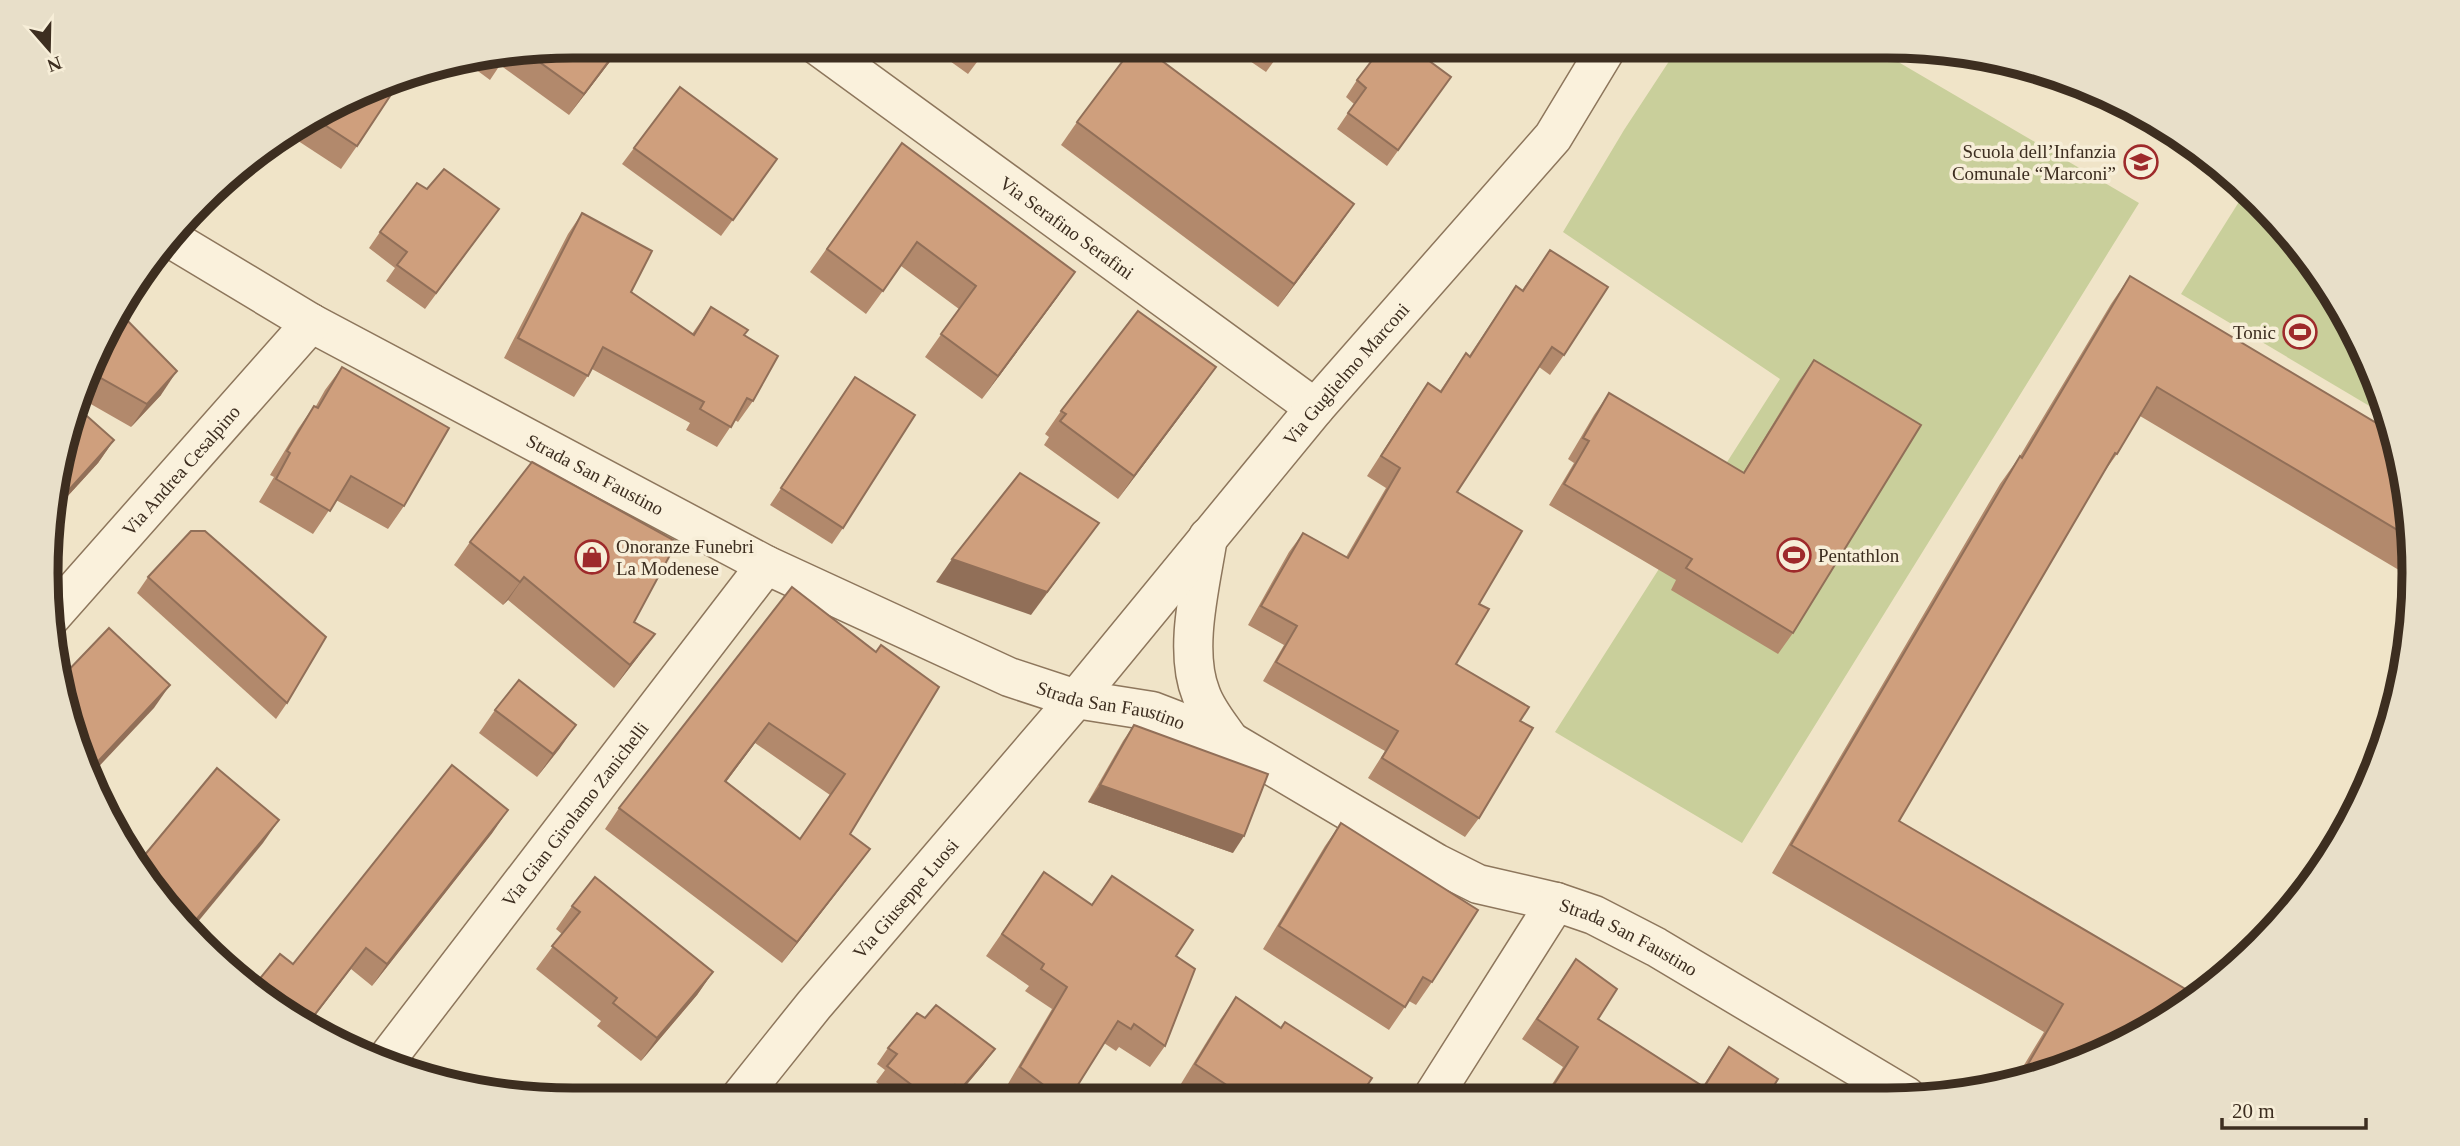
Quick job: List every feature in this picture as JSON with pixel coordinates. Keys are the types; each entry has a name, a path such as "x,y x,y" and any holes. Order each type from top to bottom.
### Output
{"street":[{"name":"Via Serafino Serafini","path":"834,58 1315,408"},
{"name":"Via Guglielmo Marconi","path":"1076,699 1315,408 1553,137 1601,58"},
{"name":"Strada San Faustino","path":"178,243 311,323 766,565 1009,677 1076,699 1152,711 1230,741 1467,879 1556,902 1594,915 1656,947 1892,1088"},
{"name":"Via Andrea Cesalpino","path":"59,608 311,323"},
{"name":"Strada San Faustino","path":"1208,537 1196,619 1194,667 1202,697 1230,741"},
{"name":"Via Gian Girolamo Zanichelli","path":"390,1055 766,565"},
{"name":"Via Giuseppe Luosi","path":"748,1088 814,1005 1076,699"},
{"path":"1438,1088 1556,902"}],"green space":[{"name":"Pentathlon","path":"1671,58 1892,58 2139,203 1742,843 1555,732 1780,379 1563,232"},
{"name":"Tonic","path":"2241,199 2296,259 2333,315 2349,345 2376,410 2181,294"}],"building":[{"path":"611,58 584,94 536,59"},
{"path":"1125,58 1158,58 1354,204 1294,284 1077,122"},
{"path":"1374,58 1425,58 1451,77 1398,150 1348,113 1366,88 1357,80"},
{"path":"680,87 777,159 733,220 634,148"},
{"path":"394,90 357,146 322,123"},
{"path":"902,143 1075,272 998,376 941,334 976,286 917,242 883,291 827,249"},
{"path":"444,169 499,209 436,293 397,265 407,252 380,232 417,183 427,189"},
{"path":"582,213 652,251 631,292 694,335 711,307 748,330 744,335 778,356 753,401 747,398 731,427 700,409 704,402 603,347 588,376 518,338"},
{"path":"1550,250 1608,287 1564,355 1552,347 1457,492 1522,531 1479,604 1489,609 1456,664 1529,707 1520,721 1533,728 1479,818 1382,758 1398,731 1276,662 1297,626 1261,606 1303,533 1348,558 1400,468 1381,456 1428,383 1441,392 1466,353 1470,357 1516,286 1523,291"},
{"path":"2130,276 2381,426 2392,472 2400,532 2157,387 2117,454 2115,453 1899,821 2188,991 2115,1035 2053,1061 2025,1070 2063,1004 1791,845 2020,456 2022,458"},
{"path":"1138,311 1216,367 1134,476 1060,421 1066,414 1061,411"},
{"path":"125,318 177,371 147,404 97,376"},
{"path":"1814,360 1921,425 1793,633 1686,568 1692,559 1564,484 1589,441 1583,438 1609,393 1744,473"},
{"path":"342,367 449,428 404,506 351,476 330,511 276,479 290,453 287,451 314,406 318,408"},
{"path":"855,377 915,415 843,528 781,488"},
{"path":"83,413 114,440 67,492 65,490 68,472"},
{"path":"532,462 677,542 634,622 655,634 630,665 524,577 520,582 470,542"},
{"path":"1020,473 1099,523 1047,592 952,559"},
{"path":"191,531 205,531 326,637 287,703 148,577"},
{"path":"792,587 876,652 881,645 939,687 850,834 870,849 797,942 619,808","holes":["769,723 845,774 800,839 725,781"]},
{"path":"109,628 170,685 95,765 75,706 67,671"},
{"path":"519,680 576,725 553,754 495,710"},
{"path":"1134,725 1268,774 1244,836 1100,785"},
{"path":"452,765 508,810 387,964 366,948 313,1017 258,981 280,954 293,964"},
{"path":"217,768 279,820 194,922 164,887 143,857"},
{"path":"1341,823 1478,910 1432,982 1423,977 1405,1007 1279,926"},
{"path":"1044,872 1092,905 1112,876 1193,930 1176,956 1195,969 1165,1046 1134,1024 1131,1029 1118,1021 1076,1088 1048,1088 1020,1067 1067,987 1041,969 1044,964 1002,934"},
{"path":"595,877 713,972 657,1038 613,1003 617,998 552,946 580,912 572,906"},
{"path":"1576,959 1617,989 1598,1019 1704,1087 1729,1047 1778,1079 1772,1088 1552,1088 1578,1047 1537,1019"},
{"path":"1236,997 1281,1028 1285,1022 1372,1078 1366,1088 1231,1088 1195,1064"},
{"path":"936,1005 995,1049 962,1088 955,1085 953,1088 916,1088 887,1066 897,1054 888,1048 917,1013 925,1018"}],"place":[{"name":"Scuola dell’Infanzia Comunale “Marconi”","path":"2141,162"},
{"name":"Tonic","path":"2300,332"},
{"name":"Pentathlon","path":"1794,555"},
{"name":"Onoranze Funebri La Modenese","path":"592,557"}]}
